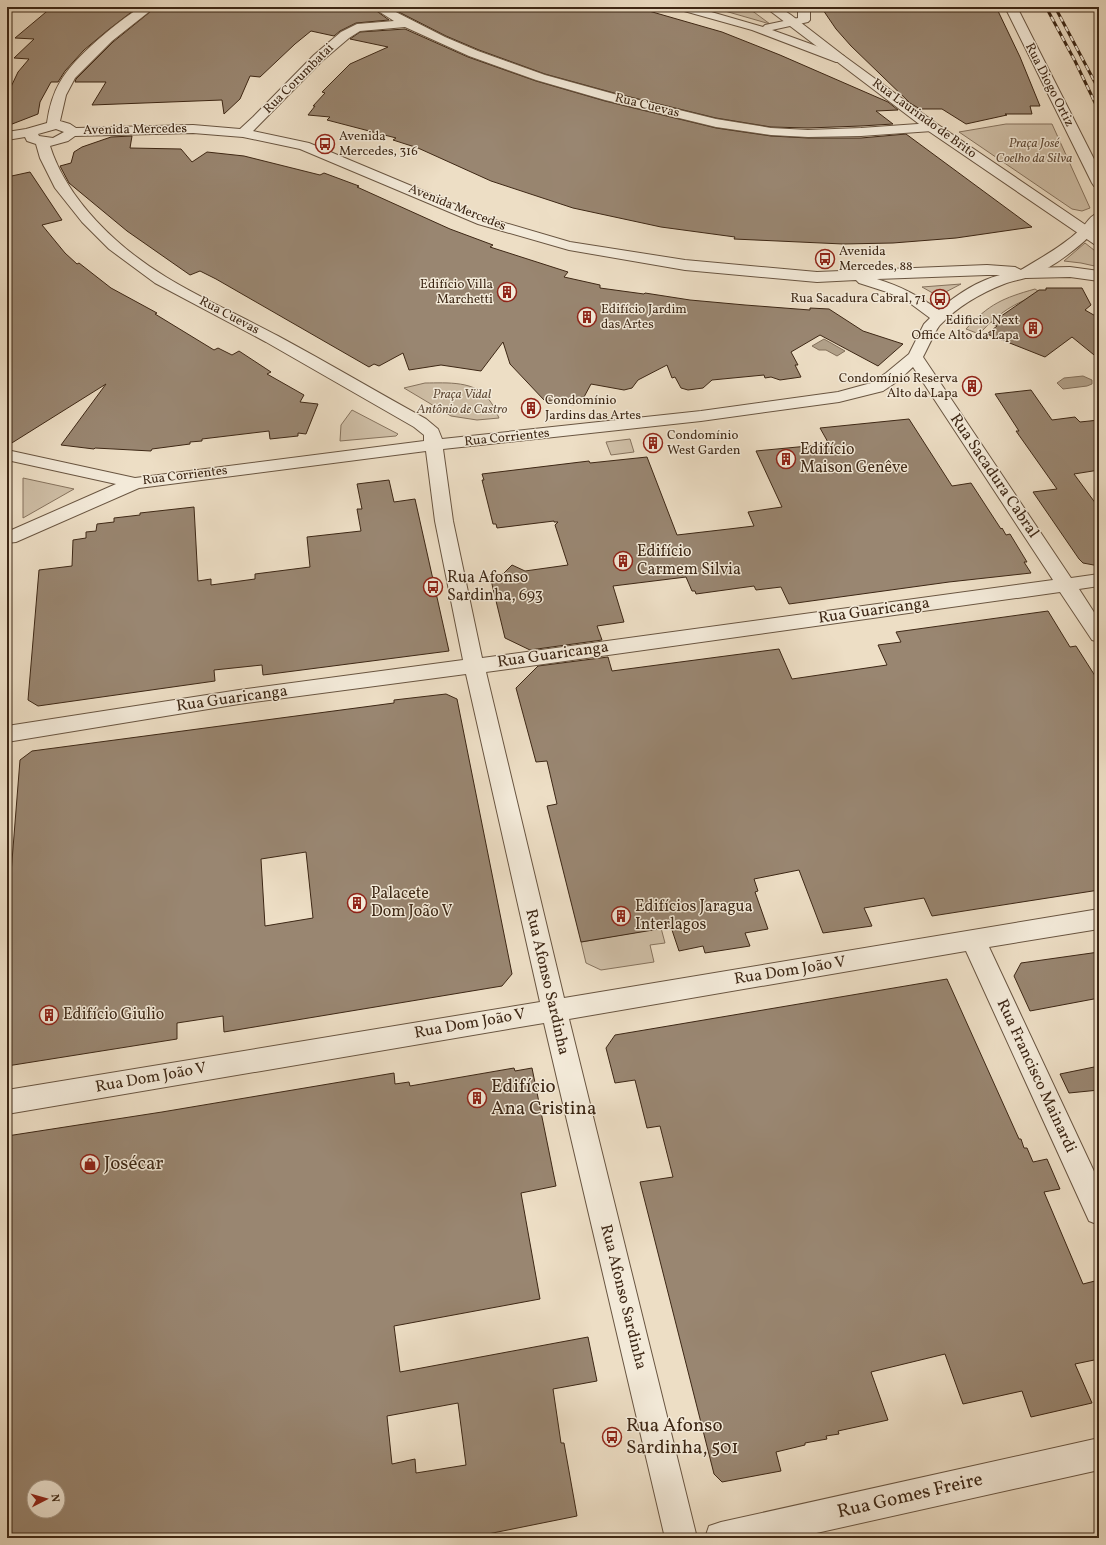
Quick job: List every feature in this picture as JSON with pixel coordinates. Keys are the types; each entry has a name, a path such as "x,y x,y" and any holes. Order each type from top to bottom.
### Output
{"street":[{"path":"53,125 57,104 64,85 77,68 127,21 150,7"},
{"name":"Rua Corumbatai","path":"243,133 258,120 322,53 345,35 357,28 373,7"},
{"name":"Rua Cuevas","path":"378,7 406,23 458,48 561,84 697,119 789,133 861,132 932,127"},
{"path":"681,7 756,28 840,59"},
{"name":"Rua Laurindo de Brito","path":"772,7 932,127 1069,221"},
{"path":"756,28 776,27 805,19 804,7"},
{"name":"Rua Diogo Ortiz","path":"1011,7 1099,184"},
{"name":"Rua Corumbatai","path":"357,28 406,23"},
{"path":"36,137 45,126 66,126 70,129 71,132 69,135 57,141 47,158"},
{"name":"Avenida Mercedes","path":"71,132 193,129 243,133 304,146 483,221 531,236 569,246 685,265 817,277 987,270 1026,273"},
{"path":"7,137 36,137 57,141"},
{"name":"Rua Cuevas","path":"36,137 60,185 69,198 87,219 114,246 160,280 272,339 420,423 432,433 433,446"},
{"path":"1069,221 1098,219"},
{"path":"1026,273 1062,252 1083,235 1098,219"},
{"path":"1069,221 1083,235 1099,241"},
{"path":"915,356 926,338 932,324 939,317 956,303 974,292 1000,280 1026,273 1070,272 1099,276"},
{"name":"Avenida Mercedes","path":"848,275 892,289 912,298 939,317"},
{"name":"Rua Corrientes","path":"135,483 363,453 701,416 839,397 877,387 892,377 915,356"},
{"name":"Rua Sacadura Cabral","path":"915,356 1099,635"},
{"name":"Rua Afonso Sardinha","path":"433,446 444,520 474,666 554,1010 681,1538"},
{"path":"7,455 135,483"},
{"path":"8,541 135,483"},
{"name":"Rua Guaricanga","path":"7,734 239,697 1099,580"},
{"name":"Rua Dom João V","path":"7,1102 1099,919"},
{"name":"Rua Francisco Mainardi","path":"973,940 1099,1212"},
{"name":"Rua Gomes Freire","path":"721,1538 1099,1454"}],"green space":[{"path":"711,7 747,7 770,24"},
{"name":"Praça José Coelho da Silva","path":"1006,124 1052,124 1090,208 1082,211 1072,209 959,132"},
{"path":"1085,243 1099,254 1099,267 1064,261"},
{"path":"961,284 938,296 922,287"},
{"path":"1035,289 1041,293 1007,309 979,334 966,329 982,313 997,303"},
{"name":"Praça Vidal Antônio de Castro","path":"425,383 452,383 477,389 490,401 499,418 477,420 451,416 404,388"},
{"name":"Praça Vidal Antônio de Castro","path":"352,410 398,434 396,436 340,441 341,425"},
{"path":"630,439 634,452 611,455 606,442"},
{"path":"23,478 74,489 23,518"},
{"path":"661,928 665,943 650,945 654,962 601,970 586,963 581,942"}],"shaded area":[{"path":"824,339 845,351 837,356 826,350 819,350 812,346"},
{"path":"1083,376 1092,380 1092,384 1063,389 1057,383 1064,378"}],"building":[{"path":"52,7 138,7 84,50 65,71 58,82 51,82 40,102 38,114 7,126 7,101 9,91 18,72 29,59 14,58 34,39 15,38"},
{"path":"156,7 371,7 389,20 356,23 340,31 334,36 311,31 260,77 250,76 240,99 224,114 222,100 92,105 106,82 75,82 76,79 113,42"},
{"path":"389,7 635,7 722,32 780,55 888,102 898,110 876,111 893,124 861,126 808,128 771,127 716,118 614,93 545,74 479,50 446,36"},
{"path":"821,7 988,7 990,11 998,11 1020,57 1040,106 1030,106 1032,114 1005,114 1007,115 966,124 942,109 920,109 910,103 851,46 836,29"},
{"path":"405,29 468,57 536,81 605,101 716,128 771,136 808,138 861,138 906,134 1032,227 956,238 893,243 843,244 734,239 735,237 661,227 573,208 491,181 418,148 393,140 396,138 327,120 330,117 308,115 315,106 313,106 325,93 322,92 350,64 388,47 350,39 360,32"},
{"path":"132,136 130,148 181,149 192,162 207,152 244,156 320,175 324,173 359,186 357,187 450,229 493,245 490,247 568,272 564,277 600,285 600,288 690,300 810,310 810,308 829,309 863,331 903,344 878,366 820,335 791,352 798,365 795,365 801,377 780,380 771,377 765,378 764,375 712,380 703,388 688,390 681,388 675,377 672,378 667,365 638,380 632,388 624,390 591,384 584,397 578,398 574,405 544,400 510,364 503,342 481,371 441,365 409,370 403,353 379,366 374,364 369,367 216,279 200,271 190,275 127,231 69,183 60,166 71,163 74,152 82,147 111,137"},
{"path":"30,172 62,220 42,225 65,253 77,264 79,263 111,288 157,313 155,314 214,350 218,348 232,355 239,351 271,372 267,374 304,395 300,402 318,404 306,434 298,433 298,436 270,439 269,431 202,439 202,441 190,442 190,444 152,449 151,451 94,449 61,445 106,384 7,446 7,177"},
{"path":"1046,288 1082,288 1091,305 1085,310 1099,318 1099,359 1072,337 1045,357 987,334 997,326 991,323 1039,290 1046,290"},
{"path":"1031,390 1052,420 1075,417 1080,422 1099,420 1099,470 1074,474 1099,508 1099,566 1083,563 1079,559 1033,492 1057,489 1016,431 1019,431 995,394"},
{"path":"909,419 952,486 971,483 1001,529 1002,528 1006,535 1010,534 1027,562 1024,562 1031,573 949,582 789,604 781,587 756,590 754,586 696,594 695,591 692,591 686,577 613,586 624,622 597,626 602,640 530,650 505,638 490,576 503,574 512,565 525,571 568,565 555,525 558,522 554,521 497,528 496,524 493,524 482,480 484,480 482,474 589,461 590,463 647,457 677,535 754,526 748,512 782,507 756,451 829,444 820,428"},
{"path":"389,480 394,502 415,499 449,651 263,675 262,665 214,670 215,681 38,706 28,700 39,570 72,566 73,540 86,538 86,532 96,531 97,524 114,522 114,518 140,515 140,513 194,507 198,581 211,579 211,585 255,579 255,574 310,567 307,537 361,531 357,509 362,509 357,484"},
{"path":"1048,611 1070,647 1076,646 1099,682 1099,890 932,916 924,898 864,908 872,926 823,933 799,870 754,879 758,891 755,892 768,929 745,933 750,946 705,953 703,946 679,951 671,927 581,942 547,806 557,804 547,761 536,762 516,688 538,666 608,657 612,671 779,649 792,679 887,665 878,645 901,642 896,632"},
{"path":"446,694 457,699 512,974 502,986 224,1032 223,1016 177,1023 177,1039 7,1066 7,924 20,760 32,751 394,703 394,700","holes":["306,852 313,918 265,926 261,859"]},
{"path":"1099,952 1099,998 1030,1011 1014,976 1021,963"},
{"path":"947,979 1024,1148 1027,1148 1033,1162 1047,1159 1060,1189 1044,1192 1083,1284 1095,1281 1099,1291 1099,1359 1075,1364 1092,1403 1031,1417 1022,1391 963,1404 945,1354 871,1372 888,1420 838,1431 839,1434 826,1436 827,1439 805,1443 805,1445 776,1452 781,1471 722,1482 714,1474 640,1182 673,1177 660,1126 647,1128 635,1080 615,1083 606,1048 615,1035"},
{"path":"1099,1066 1099,1090 1069,1093 1060,1074"},
{"path":"514,1068 515,1071 532,1068 556,1186 521,1193 540,1299 394,1326 400,1372 588,1337 597,1381 553,1389 561,1443 564,1443 577,1516 468,1538 7,1538 7,1136 162,1112 394,1073 395,1084 409,1082 410,1086","holes":["458,1403 466,1465 416,1473 415,1459 392,1464 387,1416"]}],"railway":[{"path":"1046,7 1075,61 1099,111"},
{"path":"1055,7 1099,90"}],"place":[{"name":"Avenida Mercedes, 316","path":"325,144"},
{"name":"Avenida Mercedes, 88","path":"825,259"},
{"name":"Edifício Villa Marchetti","path":"507,292"},
{"name":"Rua Sacadura Cabral, 71","path":"940,299"},
{"name":"Edifício Jardim das Artes","path":"587,317"},
{"name":"Edificio Next Office Alto da Lapa","path":"1033,328"},
{"name":"Condomínio Reserva Alto da Lapa","path":"972,386"},
{"name":"Condomínio Jardins das Artes","path":"531,408"},
{"name":"Condomínio West Garden","path":"653,443"},
{"name":"Edifício Maison Genêve","path":"786,459"},
{"name":"Edifício Carmem Silvia","path":"623,561"},
{"name":"Rua Afonso Sardinha, 693","path":"433,587"},
{"name":"Palacete Dom João V","path":"357,903"},
{"name":"Edifícios Jaragua Interlagos","path":"621,916"},
{"name":"Edifício Giulio","path":"49,1015"},
{"name":"Edifício Ana Cristina","path":"477,1098"},
{"name":"Josécar","path":"90,1164"},
{"name":"Rua Afonso Sardinha, 501","path":"612,1437"}]}
